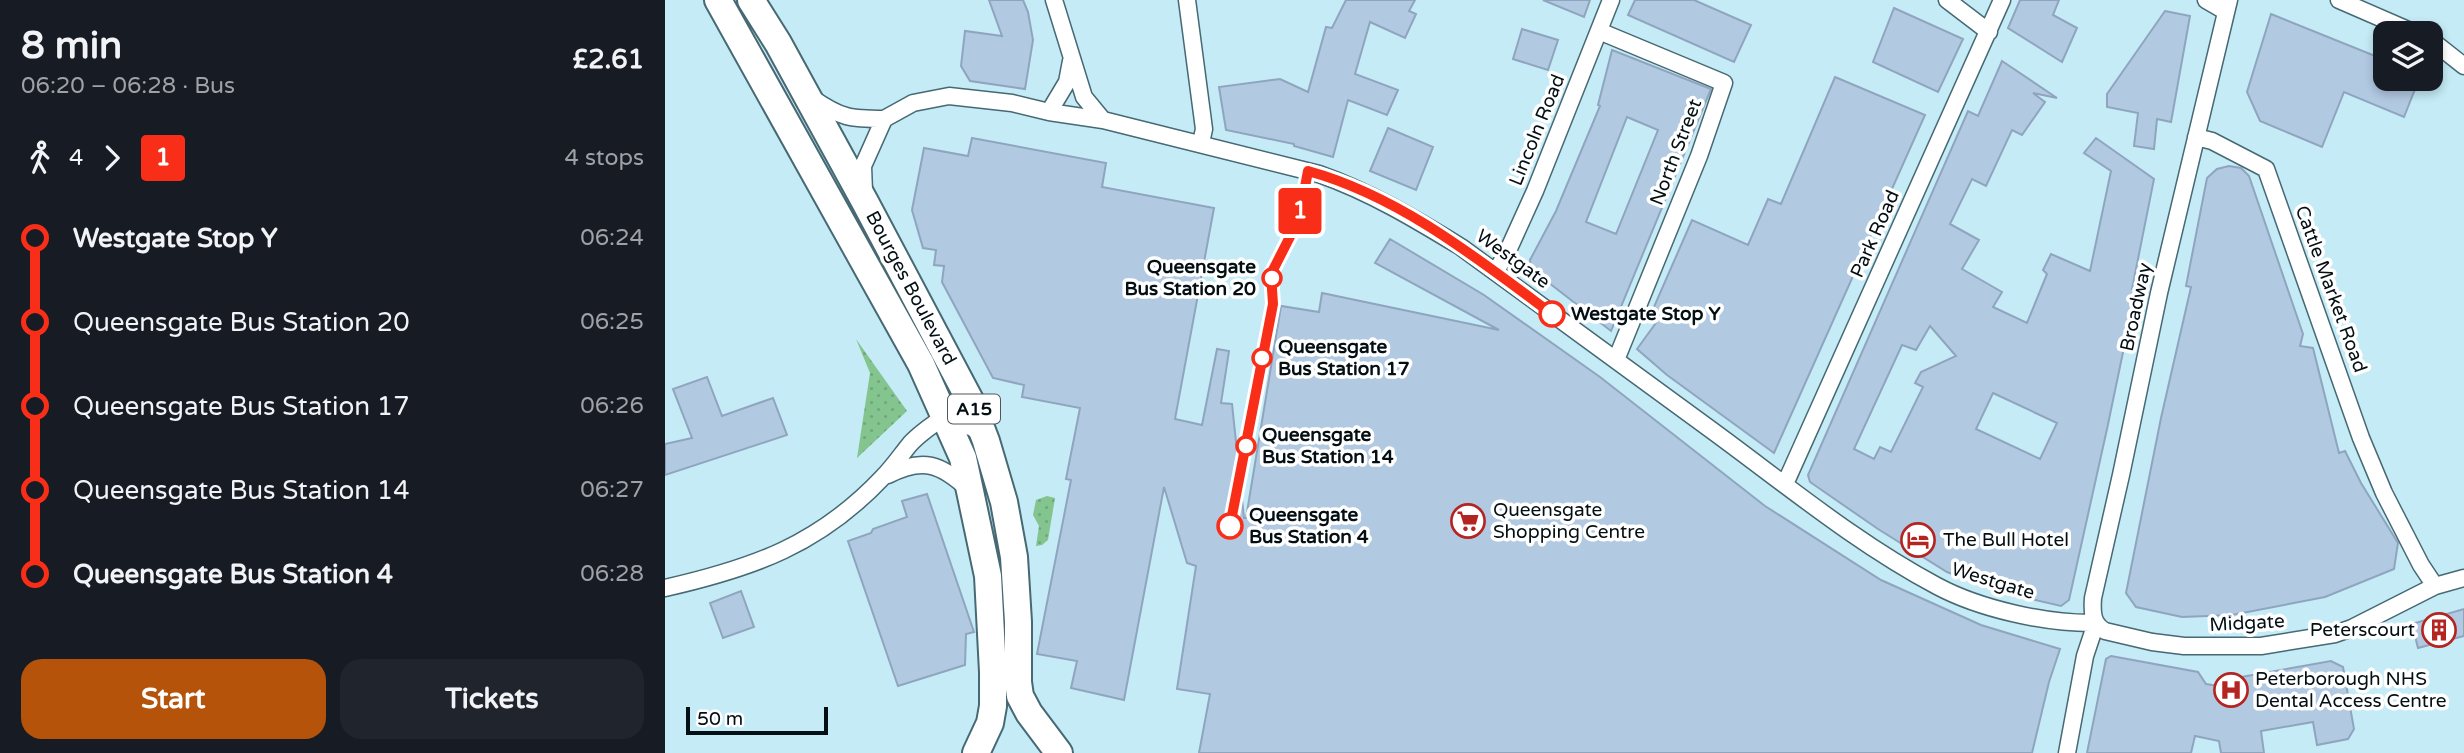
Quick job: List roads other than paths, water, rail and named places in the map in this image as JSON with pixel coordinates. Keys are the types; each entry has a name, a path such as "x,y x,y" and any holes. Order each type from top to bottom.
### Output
{"main road":[{"name":"Bourges Boulevard","path":"718,0 921,364 963,458 988,576 993,672 990,723 976,753"},
{"name":"Bourges Boulevard","path":"751,0 865,202 972,404 1004,502 1014,557 1020,696 1029,713 1059,753"}],"street":[{"path":"1054,0 1084,97 1103,120"},
{"path":"1187,0 1204,129 1201,143"},
{"name":"Lincoln Road","path":"1495,272 1506,255 1535,191 1611,0"},
{"path":"1947,0 1989,32"},
{"name":"Park Road","path":"1785,484 2002,0"},
{"path":"2206,0 2227,6"},
{"path":"2339,0 2387,21"},
{"name":"Broadway","path":"2067,753 2085,656 2096,623 2093,616 2093,598 2122,475 2159,293 2227,6"},
{"name":"North Street","path":"1599,31 1724,83 1699,156 1616,360"},
{"path":"2443,49 2464,66"},
{"path":"1049,112 1067,82 1072,58"},
{"name":"Westgate","path":"801,90 832,112 849,118 884,119 913,103 934,97 958,96 1012,103 1103,120 1201,143 1319,174 1352,187 1401,210 1461,247 1892,560 1939,587 2003,609 2068,623 2096,623"},
{"path":"865,202 863,166 884,119"},
{"name":"Cattle Market Road","path":"2196,137 2212,141 2266,169 2361,438 2384,493 2421,565 2435,586"},
{"path":"665,588 761,562 818,533 883,478 922,433 944,417 973,428 986,441"},
{"path":"883,478 900,468 930,465 949,471 969,490"},
{"name":"Midgate","path":"2096,623 2105,631 2152,642 2184,646 2261,646 2335,634 2435,586 2464,578"}],"place":[{"name":"Queensgate Bus Station 20","path":"1272,278"},
{"name":"Westgate Stop Y","path":"1552,314"},
{"name":"Queensgate Bus Station 17","path":"1262,358"},
{"name":"Queensgate Bus Station 14","path":"1246,446"},
{"name":"Queensgate Shopping Centre","path":"1468,521"},
{"name":"Queensgate Bus Station 4","path":"1230,526"},
{"name":"The Bull Hotel","path":"1918,540"},
{"name":"Peterscourt","path":"2439,630"},
{"name":"Peterborough NHS Dental Access Centre","path":"2231,690"}]}
